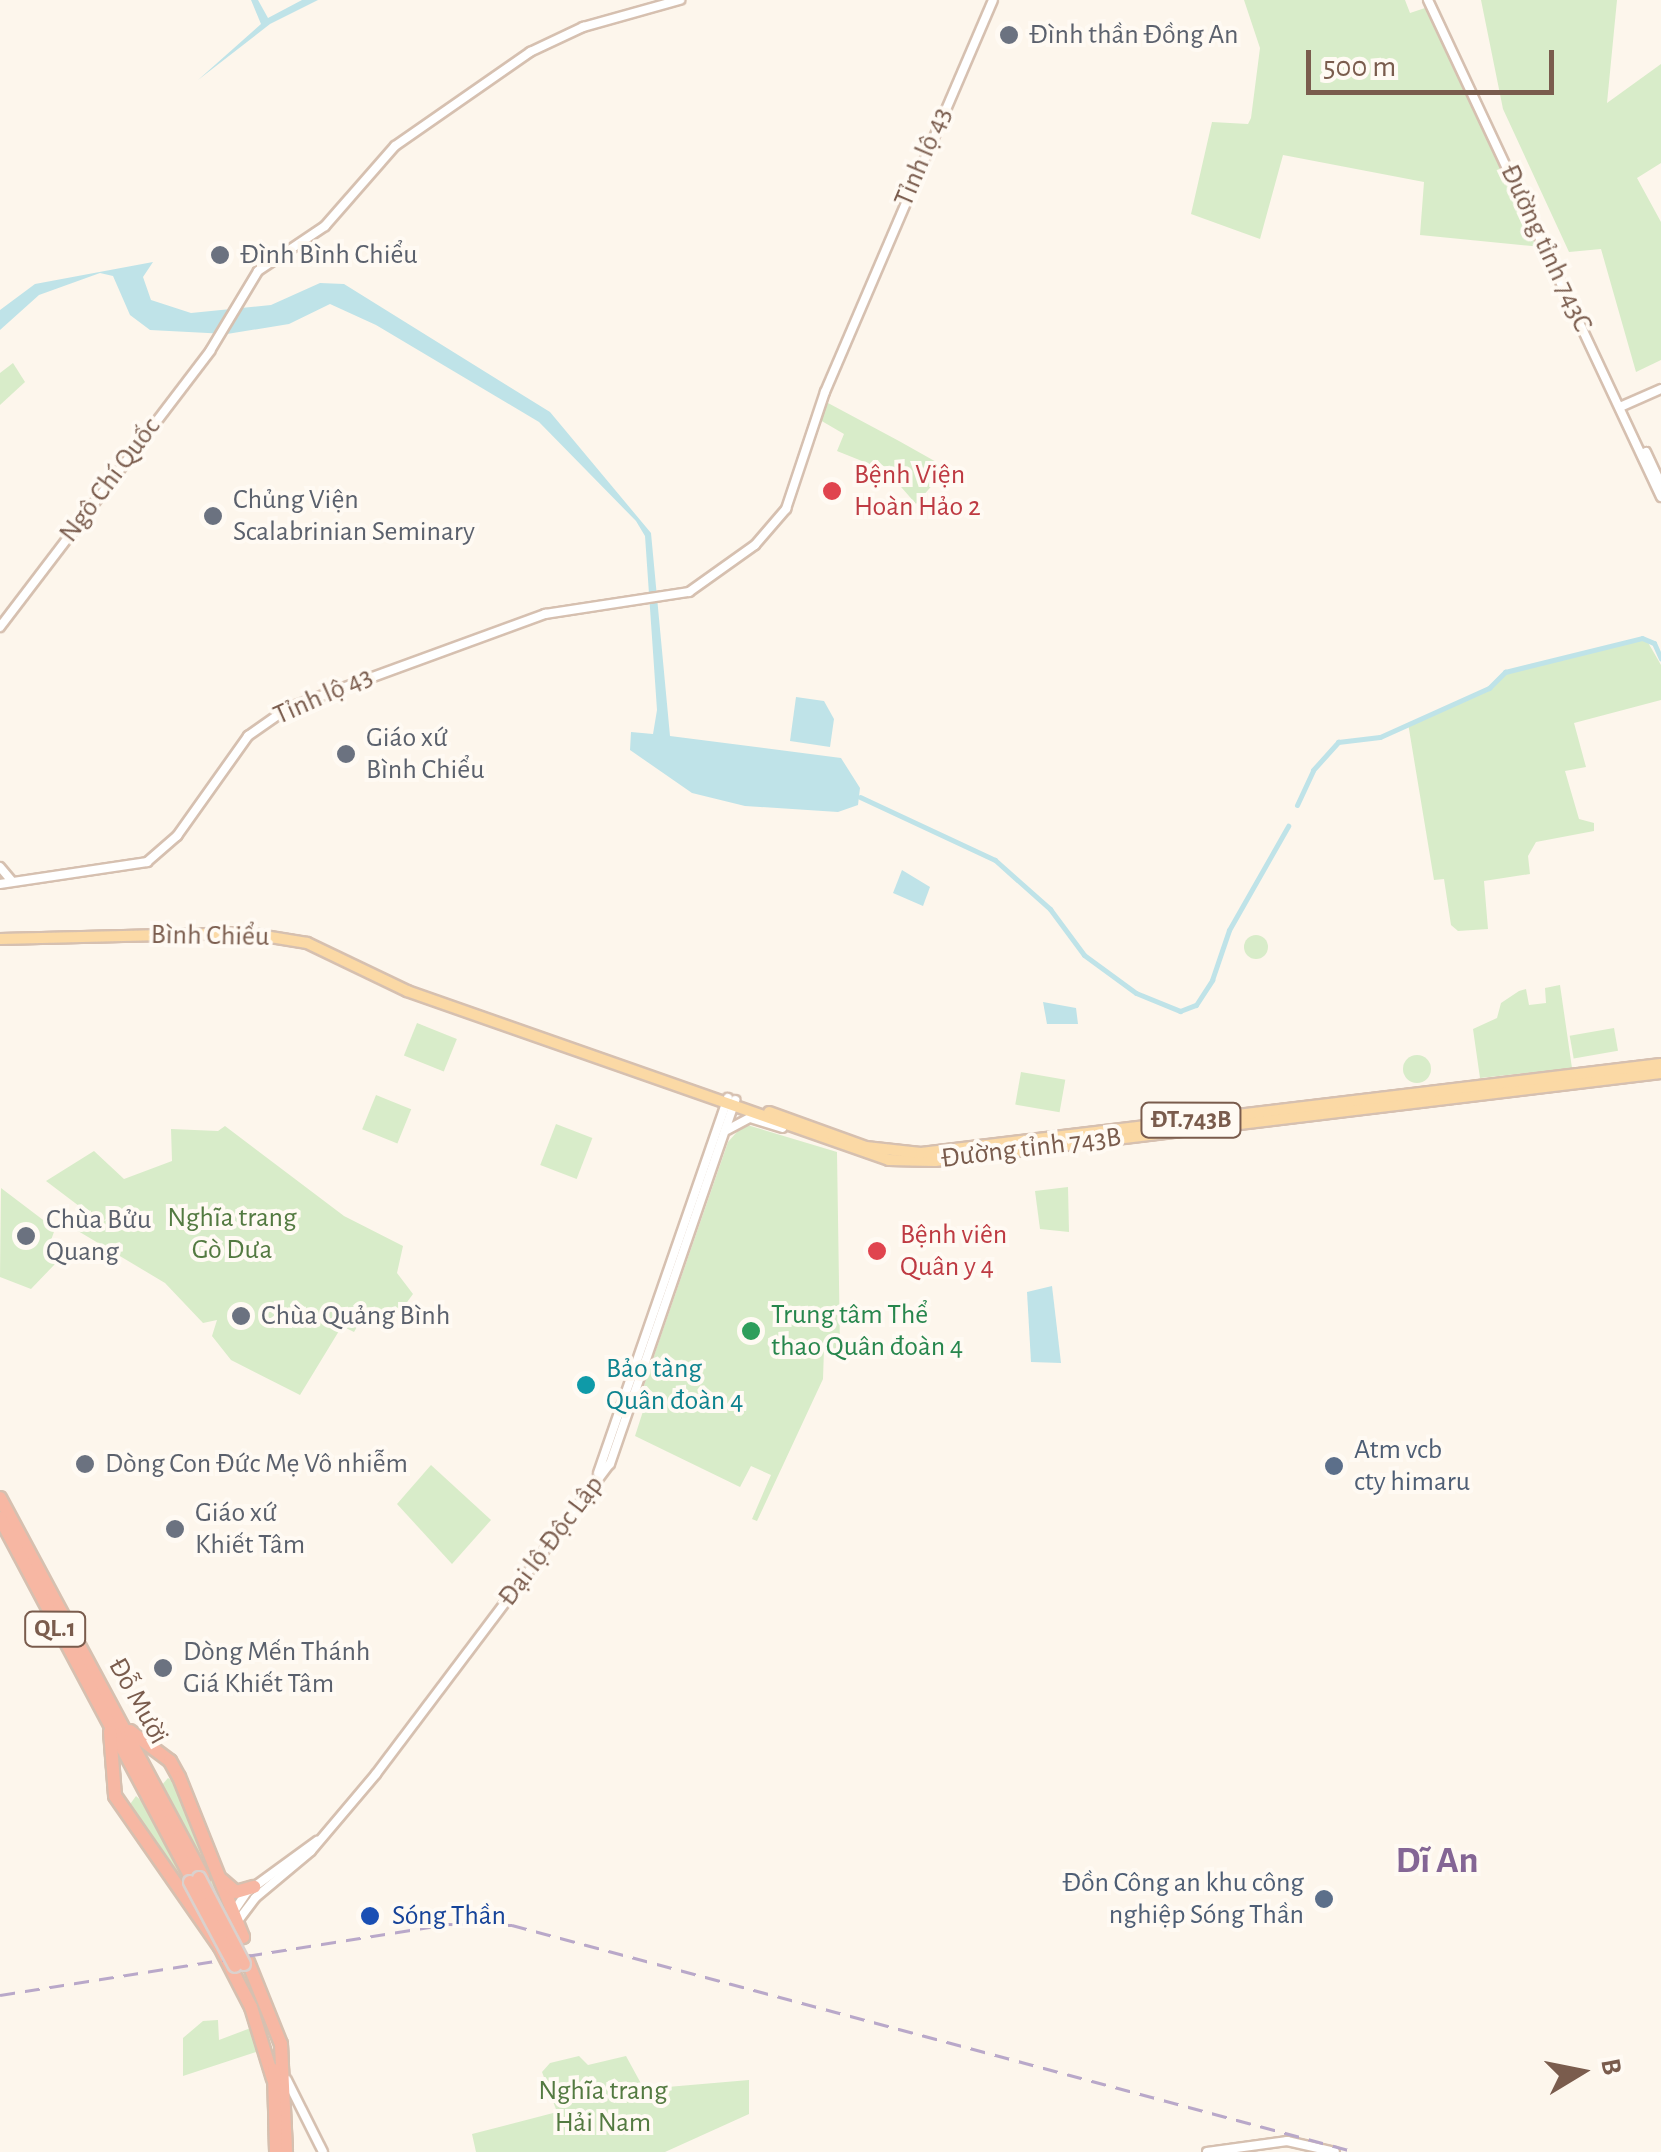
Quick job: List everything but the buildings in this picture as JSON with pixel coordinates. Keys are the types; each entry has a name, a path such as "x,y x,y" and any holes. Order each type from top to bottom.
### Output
{"highway":[{"name":"Đỗ Mười","path":"0,1501 241,1964"},
{"name":"Đỗ Mười","path":"1,1524 109,1728 150,1791"},
{"path":"97,1685 130,1732 176,1772 243,1937 211,1934"},
{"path":"109,1728 113,1791 211,1934"},
{"path":"123,1805 130,1794 150,1791 159,1770 176,1772"},
{"path":"219,1877 236,1892 254,1887"},
{"path":"211,1934 237,1921"},
{"name":"QL.1","path":"211,1934 251,2007 280,2075"},
{"name":"QL.1","path":"241,1964 270,2020 284,2108 279,2152"},
{"name":"QL.1","path":"241,1964 270,2039 284,2108"}],"main road":[{"name":"Ngô Chí Quốc","path":"0,627 221,334 258,271 325,226 395,146 530,52 582,26 680,0"},
{"name":"Tỉnh lộ 43","path":"0,884 147,862 178,836 242,741 288,708 488,630 557,610 664,595 714,578 786,509 825,392 993,0"},
{"name":"Đường tỉnh 743C","path":"1430,0 1566,285 1661,497"},
{"path":"1620,403 1661,389"},
{"name":"Đường tỉnh 743C","path":"1620,403 1661,484"},
{"path":"0,867 11,880"},
{"name":"Bình Chiểu","path":"0,939 262,934 308,942 407,991"},
{"name":"Đường tỉnh 743B","path":"407,991 709,1096 882,1150 921,1153 1003,1147 1661,1064"},
{"name":"Đường tỉnh 743B","path":"731,1102 792,1129 889,1160 1661,1073"},
{"path":"709,1096 724,1122 755,1114"},
{"name":"Đại lộ Độc Lập","path":"368,1781 599,1471 731,1102"},
{"path":"722,1138 746,1118 792,1129"},
{"name":"Đại lộ Độc Lập","path":"237,1921 317,1840 368,1781 610,1464 722,1138 724,1122"},
{"name":"Đại lộ Độc Lập","path":"237,1921 254,1887 317,1840"},
{"path":"280,2075 284,2108 323,2152"},
{"path":"1206,2152 1287,2141 1335,2152"}],"green space":[{"path":"1244,0 1405,0 1410,13 1425,8 1542,247 1420,235 1424,182 1283,155 1260,239 1191,214 1212,122 1248,124 1251,118 1260,48"},
{"path":"1481,0 1617,0 1607,103 1661,64 1661,163 1637,178 1661,222 1661,360 1636,372 1601,249 1569,252 1503,109"},
{"path":"13,363 25,382 0,405 0,373"},
{"path":"828,403 947,468 916,504 887,471 837,451 844,434 820,420"},
{"path":"1646,639 1661,665 1661,700 1574,723 1586,767 1565,771 1579,819 1594,823 1594,831 1536,842 1528,856 1530,874 1484,881 1488,929 1458,931 1451,925 1444,879 1434,880 1408,723 1490,688 1510,671"},
{"path":"1256,935 1268,947 1256,959 1244,947"},
{"path":"1560,985 1572,1068 1480,1078 1473,1029 1497,1018 1501,1003 1519,991 1526,989 1529,1005 1546,1003 1545,988"},
{"path":"417,1023 457,1039 444,1072 404,1055"},
{"path":"1614,1028 1618,1051 1574,1058 1570,1036"},
{"path":"1417,1055 1427,1059 1431,1069 1427,1079 1417,1083 1407,1079 1403,1069 1407,1059"},
{"path":"1021,1072 1065,1080 1060,1112 1015,1104"},
{"path":"376,1095 411,1109 397,1144 362,1129"},
{"path":"556,1124 592,1138 577,1179 540,1165"},
{"name":"Trung tâm Thể thao Quân đoàn 4","path":"744,1124 837,1152 840,1348 824,1349 823,1379 757,1521 752,1519 771,1475 751,1466 740,1487 635,1436 645,1405 638,1402 728,1142"},
{"name":"Nghĩa trang Gò Dưa","path":"225,1126 344,1216 403,1246 397,1273 413,1294 391,1324 368,1308 354,1332 342,1326 300,1395 231,1360 212,1336 217,1320 203,1323 165,1283 68,1225 79,1206 46,1181 94,1151 124,1179 172,1161 171,1129 218,1131"},
{"path":"1068,1187 1069,1232 1040,1229 1035,1191"},
{"name":"Chùa Bửu Quang","path":"1,1188 55,1229 50,1243 55,1264 31,1289 0,1277"},
{"path":"431,1465 491,1520 452,1564 397,1504"},
{"path":"168,1778 177,1784 226,1912 171,1813 161,1786"},
{"path":"136,1796 146,1805 207,1916 128,1807"},
{"path":"218,2020 219,2040 256,2026 262,2050 183,2076 183,2038 203,2021"},
{"name":"Nghĩa trang Hải Nam","path":"579,2056 588,2065 626,2056 644,2089 749,2080 749,2114 665,2152 476,2152 472,2134 557,2112 542,2072 550,2063"}],"water":[{"path":"251,0 258,0 268,18 302,0 318,0 270,24 198,80 261,24"},
{"path":"153,262 143,277 151,300 191,313 271,305 320,283 344,284 550,412 651,533 670,736 841,758 860,788 858,805 838,812 745,806 692,793 630,750 631,732 653,734 657,710 645,536 636,521 539,422 376,325 330,304 289,324 227,334 150,330 130,315 113,276 100,273 39,295 0,330 0,310 35,284"},
{"path":"796,697 824,701 834,719 830,747 790,741"},
{"path":"902,870 930,887 923,906 893,893"},
{"path":"1043,1002 1076,1008 1078,1024 1047,1024"},
{"path":"1052,1286 1061,1363 1031,1362 1027,1292"}],"waterway":[{"path":"1297,805 1313,770 1338,742 1380,737 1489,688 1505,672 1642,638 1654,643 1661,659"},
{"path":"860,797 995,860 1050,909 1084,955 1136,993 1180,1011 1196,1005 1212,980 1229,930 1288,826"}],"railway":[{"path":"0,1995 448,1924 512,1925 1356,2152"}],"place":[{"name":"Đình thần Đồng An","path":"1009,35"},
{"name":"Đình Bình Chiểu","path":"220,255"},
{"name":"Bệnh Viện Hoàn Hảo 2","path":"832,491"},
{"name":"Chủng Viện Scalabrinian Seminary","path":"213,516"},
{"name":"Giáo xứ Bình Chiểu","path":"346,754"},
{"name":"Chùa Bửu Quang","path":"26,1236"},
{"name":"Bệnh viên Quân y 4","path":"877,1251"},
{"name":"Chùa Quảng Bình","path":"241,1316"},
{"name":"Trung tâm Thể thao Quân đoàn 4","path":"751,1331"},
{"name":"Bảo tàng Quân đoàn 4","path":"586,1385"},
{"name":"Dòng Con Đức Mẹ Vô nhiễm","path":"85,1464"},
{"name":"Atm vcb cty himaru","path":"1334,1466"},
{"name":"Giáo xứ Khiết Tâm","path":"175,1529"},
{"name":"Dòng Mến Thánh Giá Khiết Tâm","path":"163,1668"},
{"name":"Đồn Công an khu công nghiệp Sóng Thần","path":"1324,1899"},
{"name":"Sóng Thần","path":"370,1916"}],"district":[{"name":"Dĩ An","path":"1437,1862"}]}
